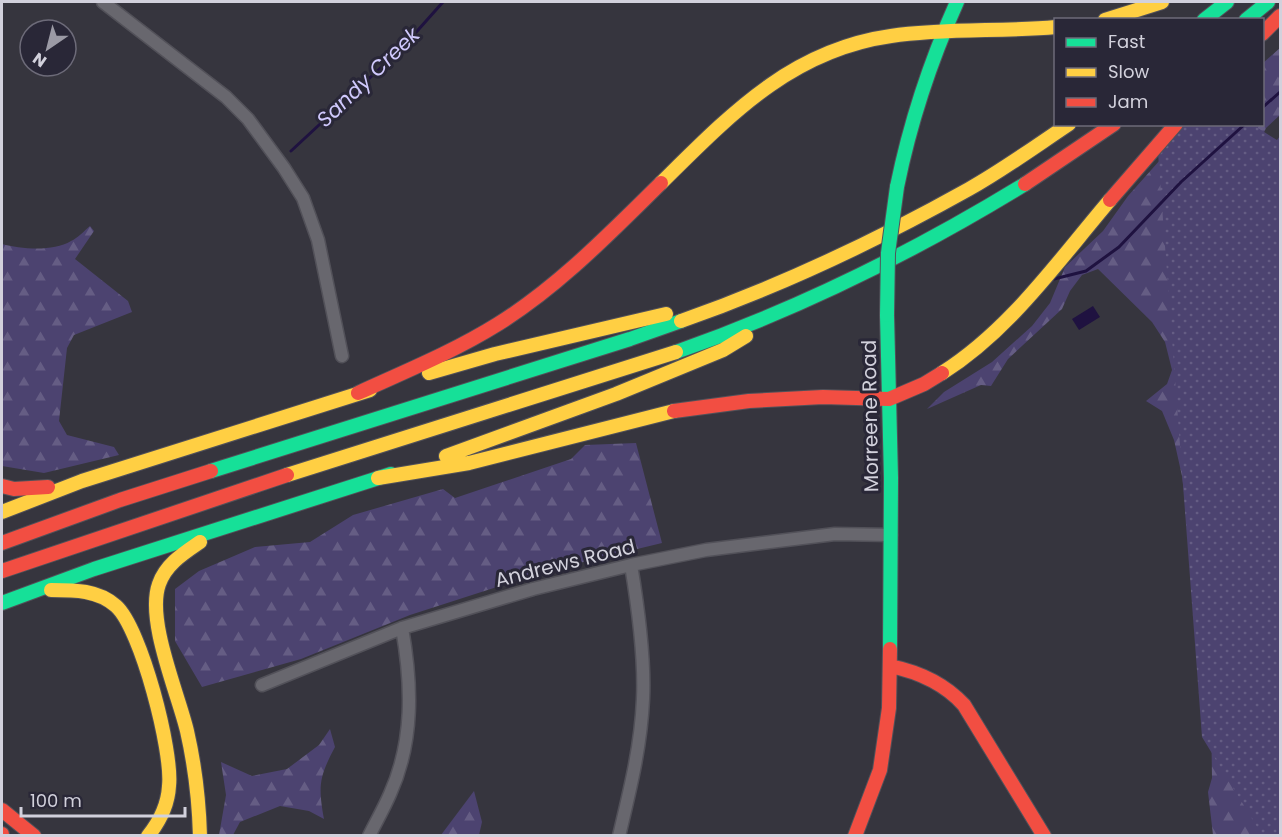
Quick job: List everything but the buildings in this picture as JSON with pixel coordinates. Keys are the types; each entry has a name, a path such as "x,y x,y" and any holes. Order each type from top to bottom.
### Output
{"main road":[{"name":"Morreene Road","path":"855,836 880,770 889,708 891,535 888,254 897,187 909,127 942,32 957,2"},
{"path":"1111,18 1162,2"},
{"path":"1207,18 1227,2"},
{"path":"1248,18 1268,2"},
{"path":"1264,33 1281,16"},
{"path":"358,393 448,353 494,327 528,303 592,249 701,144 773,80 816,57 839,47 909,32 1023,31 1054,27"},
{"path":"2,543 120,500 620,343 743,299 829,262 939,205 996,172 1066,126"},
{"path":"2,571 135,523 665,354 788,309 883,265 975,216 1051,169 1111,126"},
{"path":"378,478 469,463 676,410 749,401 824,397 889,399 937,377 993,334 1174,126"},
{"path":"2,512 82,481 358,393 392,386 495,354 653,318 699,304 743,299"},
{"path":"2,603 94,569 520,430 723,350 788,309"},
{"path":"2,486 29,489 82,481"},
{"path":"200,836 195,770 186,726 158,626 156,599 158,584 168,566 181,554 221,528"},
{"path":"30,592 86,590 104,597 115,605 129,624 150,684 169,762 169,791 164,809 159,822 148,836"},
{"path":"890,666 907,669 932,680 945,687 960,700 1044,836"},
{"path":"2,810 34,836"}],"street":[{"path":"103,2 226,97 248,119 284,168 303,198 318,240 342,356"},
{"name":"Andrews Road","path":"262,685 402,628 533,589 631,565 706,550 835,534 891,535"},
{"path":"619,836 635,768 643,698 640,643 631,565"},
{"path":"369,836 394,784 409,727 410,683 402,628"}],"green space":[{"path":"1280,48 1280,115 1266,128 1261,139 1250,126 1264,126 1264,62"},
{"path":"1183,126 1255,126 1277,140 1280,136 1280,835 1262,835 1202,737 1158,153"},
{"path":"1184,133 1280,835 1213,835 1208,792 1212,778 1211,710 1182,476 1174,440 1162,411 1146,401 1167,384 1172,370 1165,342 1152,322 1098,269 1082,275 1070,291 1062,309 1008,359 991,386 981,385 927,409 944,392 992,362 1032,326 1050,303 1065,267 1103,231 1128,196"},
{"path":"90,226 94,231 75,259 128,301 132,312 74,335 67,348 59,421 67,435 114,447 119,455 44,473 2,466 2,244 27,248 55,247 74,240"},
{"path":"636,443 662,543 546,571 410,615 301,659 202,687 175,641 175,589 199,571 255,547 310,542 353,515 443,489 455,498 571,459 585,445"},
{"path":"330,729 335,747 321,782 324,819 309,811 280,806 240,822 233,835 219,835 226,795 221,762 252,776 287,769 319,745"},
{"path":"474,791 482,822 479,835 441,835"}],"shaded area":[{"path":"1093,306 1100,317 1079,330 1072,319"}],"waterway":[{"name":"Sandy Creek","path":"291,151 402,48 443,2"},
{"path":"1264,106 1280,92"},
{"path":"1054,279 1086,271 1119,247 1181,182 1243,126"}],"traffic: fast":[{"path":"897,187 922,93 957,2"},
{"path":"1207,18 1227,2"},
{"path":"1248,18 1268,2"},
{"path":"676,352 767,317 855,277 941,233 1025,184"},
{"path":"887,315 888,253 897,187"},
{"path":"887,315 891,478 890,649"},
{"path":"211,471 681,321"},
{"path":"2,603 94,569 391,474"}],"traffic: slow":[{"path":"1111,18 1162,2"},
{"path":"661,183 712,133 764,89 823,55 855,44 891,36 1054,27"},
{"path":"681,321 792,278 899,227 982,182 1066,126"},
{"path":"942,373 967,356 1011,315 1110,200"},
{"path":"429,373 495,354 666,314"},
{"path":"446,456 616,394 723,350 746,336"},
{"path":"287,475 676,352"},
{"path":"2,512 82,481 370,390"},
{"path":"378,478 469,463 674,411"},
{"path":"200,542 176,560 166,571 159,584 156,599 160,636 187,731 192,757 198,796 200,836"},
{"path":"51,590 86,592 102,597 116,606 126,619 145,664 161,720 169,769 169,786 165,806 160,819 148,836"}],"traffic: jam":[{"path":"1264,32 1280,16"},
{"path":"1025,184 1111,126"},
{"path":"1110,200 1174,126"},
{"path":"358,393 464,344 520,309 563,276 661,183"},
{"path":"674,411 749,401 823,397 889,399 924,384 942,373"},
{"path":"2,543 120,500 211,471"},
{"path":"2,571 287,475"},
{"path":"2,486 14,489 48,487"},
{"path":"855,836 880,770 889,708 890,649"},
{"path":"890,666 930,680 948,690 964,705 1044,836"},
{"path":"2,810 34,836"}]}
